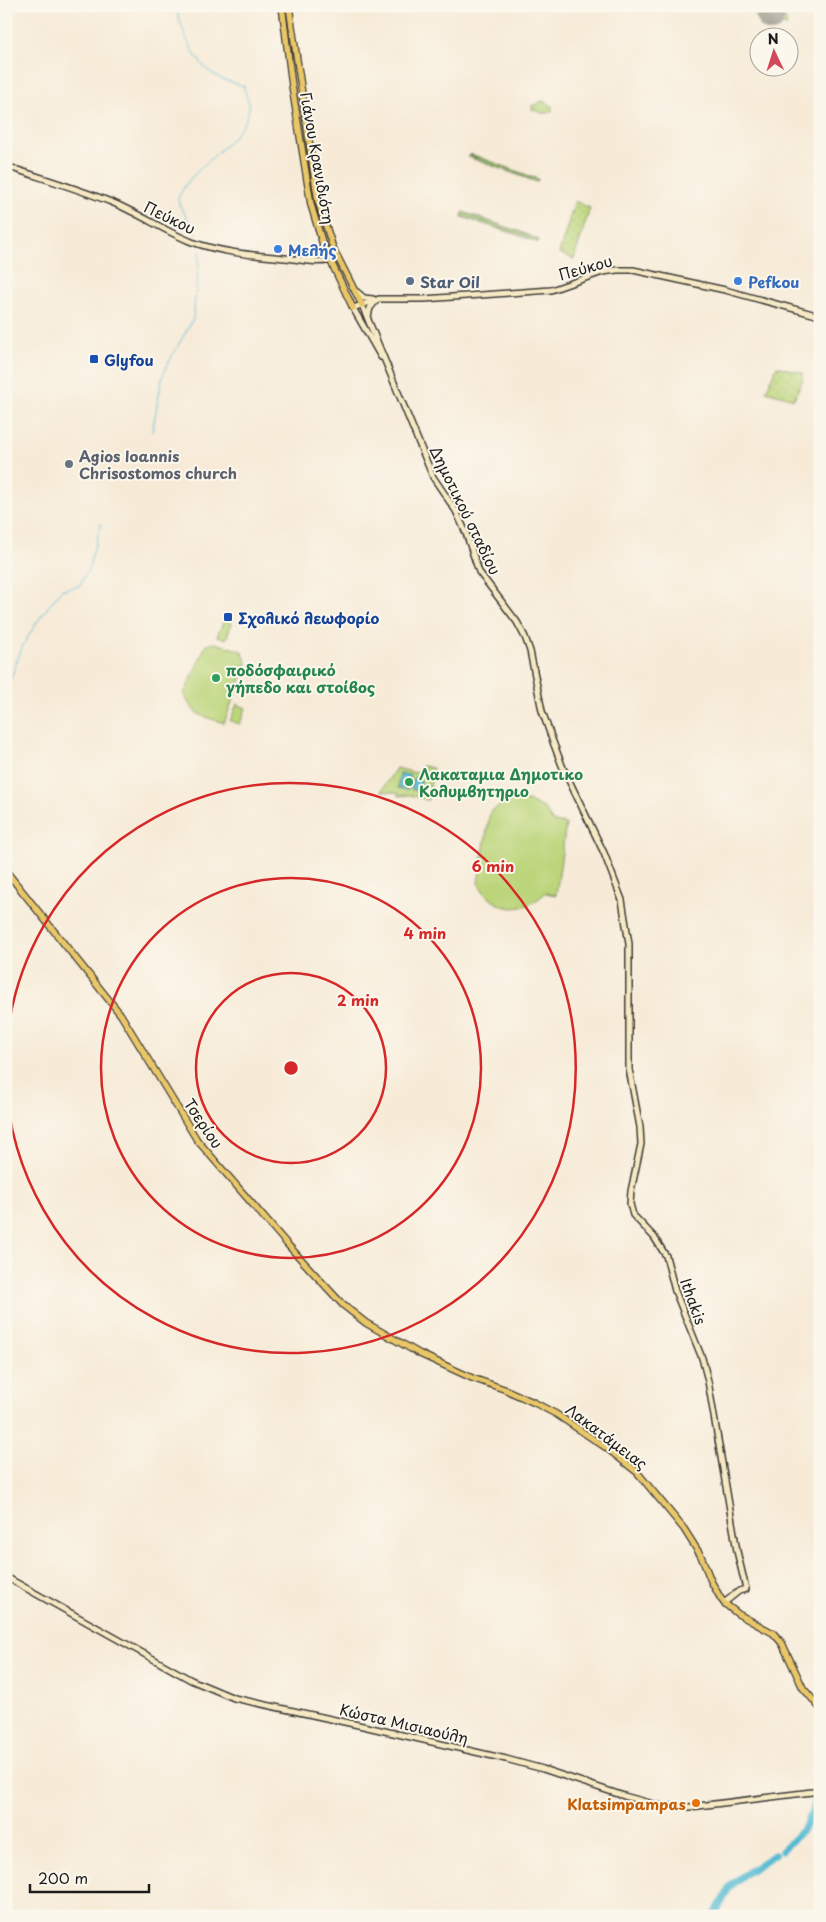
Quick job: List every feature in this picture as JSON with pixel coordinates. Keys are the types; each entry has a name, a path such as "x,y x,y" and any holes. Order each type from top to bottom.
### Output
{"main road":[{"name":"Γιάνου Κρανιδιότη","path":"282,6 313,213 323,245 353,308"},
{"name":"Γιάνου Κρανιδιότη","path":"289,6 318,201 325,227 338,258 362,305"},
{"name":"Πεύκου","path":"6,166 111,202 170,232 214,249 236,254 312,262 330,261"},
{"path":"297,259 313,258 323,245"},
{"path":"330,261 338,258"},
{"name":"Πεύκου","path":"353,308 379,300 538,292 564,287 603,272 633,270 725,290 820,316"},
{"path":"354,289 364,298 379,300"},
{"path":"368,318 372,305 379,300"},
{"path":"362,305 386,366"},
{"path":"353,308 386,366"},
{"name":"Δημοτικού σταδίου","path":"386,366 434,477 456,511 466,533 479,572 525,637 532,658 542,711 553,742 563,768 607,860 622,900 629,944 630,1031"},
{"name":"Τσερίου","path":"6,871 121,1015 144,1050 192,1132 216,1162 343,1305 361,1320 420,1354"},
{"name":"Ithakis","path":"630,1031 629,1069 640,1127 641,1144 631,1190 630,1204 633,1215 654,1237 666,1256 678,1299 702,1358 708,1381 737,1551 746,1589 722,1601"},
{"name":"Λακατάμειας","path":"420,1354 463,1375 504,1389 556,1414 608,1449 636,1471 684,1528 701,1556 711,1581 722,1601"},
{"name":"Κώστα Μισιαούλη","path":"6,1577 191,1680 234,1698 543,1769 624,1796 661,1806 690,1807 819,1791"},
{"path":"722,1601 738,1614 773,1633 782,1643 803,1688 820,1708"}],"green space":[{"path":"754,6 762,6 765,21 779,23 776,6 783,6 787,26 757,21"},
{"path":"541,101 547,102 552,106 552,111 545,113 532,109 532,105 536,105"},
{"path":"471,154 538,179 537,182 468,157"},
{"path":"575,201 590,208 574,259 559,253"},
{"path":"463,212 518,231 539,240 538,243 462,217"},
{"path":"777,366 803,373 802,381 794,399 766,391"},
{"path":"224,620 232,623 226,639 217,636"},
{"name":"ποδόσφαιρικό γήπεδο και στοίβος","path":"215,643 242,651 247,663 224,723 199,714 191,707 184,694 206,645"},
{"path":"237,704 246,708 240,724 230,721"},
{"name":"Λακαταμια Δημοτικο Κολυμβητηριο","path":"422,766 433,768 428,800 410,795 398,796 398,793 381,791 396,768 416,773"},
{"path":"507,801 528,801 544,808 553,822 566,824 556,895 545,893 527,905 518,908 509,908 492,900 478,883 490,812"}],"water":[{"path":"400,774 410,775 407,790 398,788"},
{"path":"417,776 421,780 420,791 411,789 413,779"}],"waterway":[{"path":"175,6 182,28 198,59 214,75 244,86 249,105 247,117 242,126 191,178 178,198 179,204 197,235"},
{"path":"152,432 166,367 193,319 200,251"},
{"path":"10,680 23,645 37,622 61,590 79,586 88,570 101,524"},
{"path":"782,1850 805,1826 812,1811 817,1758 820,1747"},
{"path":"712,1916 718,1910 727,1891 733,1884 775,1854"}],"runway":[{"path":"768,6 771,19"}],"place":[{"name":"Μελής","path":"278,249"},
{"name":"Star Oil","path":"410,281"},
{"name":"Pefkou","path":"738,281"},
{"name":"Glyfou","path":"94,359"},
{"name":"Agios Ioannis Chrisostomos church","path":"69,464"},
{"name":"Σχολικό λεωφορίο","path":"228,617"},
{"name":"ποδόσφαιρικό γήπεδο και στοίβος","path":"216,678"},
{"name":"Λακαταμια Δημοτικο Κολυμβητηριο","path":"409,782"},
{"name":"Klatsimpampas","path":"696,1803"}]}
